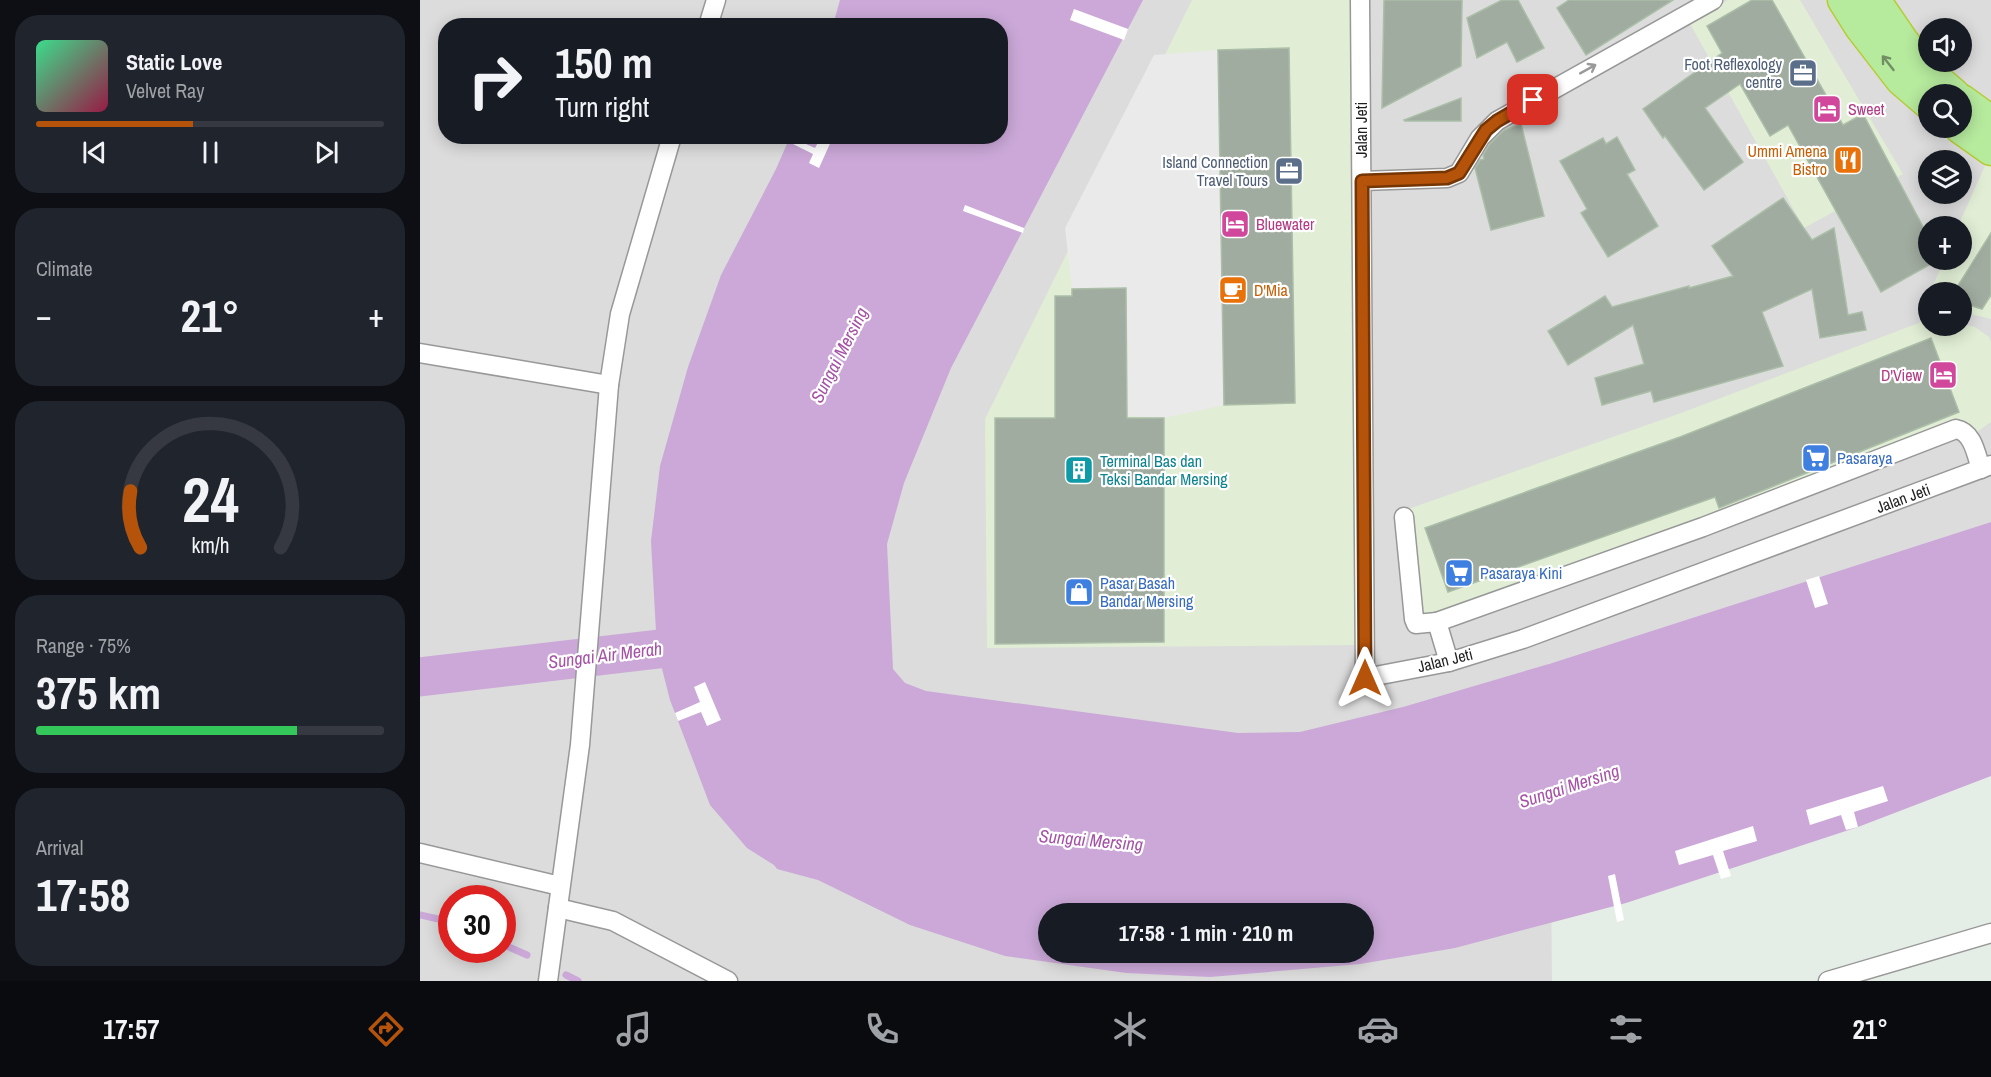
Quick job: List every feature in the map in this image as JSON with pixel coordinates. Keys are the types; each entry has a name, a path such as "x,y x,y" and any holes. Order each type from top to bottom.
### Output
{"highway":[{"path":"1843,0 1860,27 1901,80 1918,95"},
{"path":"1875,0 1926,70 1942,84"},
{"path":"1972,107 1991,121"},
{"path":"1972,137 1991,150"}],"street":[{"path":"710,18 716,0"},
{"name":"Jalan Jeti","path":"1360,0 1365,678 1449,662 1523,639 1986,467"},
{"path":"1362,181 1447,178 1459,173 1480,138 1497,121 1713,0"},
{"path":"548,981 580,745 609,385 620,314 670,144"},
{"path":"420,353 609,385"},
{"path":"1404,517 1414,619 1416,624 1421,625 1437,622 1703,527 1956,429 1968,435 1986,467"},
{"path":"1437,622 1449,662"},
{"path":"420,853 560,886"},
{"path":"558,908 613,921 728,981"},
{"path":"1828,981 1991,933"}],"shaded area":[{"path":"420,0 1991,0 1991,522 1549,664 1552,981 420,981"},
{"path":"1192,0 1351,0 1358,645 987,648 985,419"},
{"path":"1728,0 1800,0 1903,174 1804,228 1689,22"},
{"path":"1218,50 1224,405 1164,418 1127,416 1126,288 1072,289 1065,228 1154,55"},
{"path":"1989,157 1991,158 1991,319 1972,314 1972,282 1934,282 1940,270 1972,270 1972,216 1962,216 1968,204 1972,204 1972,195"},
{"path":"1918,323 1918,336 1972,336 1972,326 1989,337 1991,342 1991,422 1977,432 1611,569 1417,632 1406,624 1397,513 1681,413"}],"water":[{"name":"Sungai Mersing","path":"840,0 1143,0 951,368 904,483 887,544 893,669 905,683 926,691 1238,733 1300,732 1403,707 1549,664 1991,522 1991,776 1858,827 1626,903 1455,948 1374,962 1374,903 1038,903 1038,961 1005,956 910,925 818,880 777,869 747,848 710,805 670,700 657,649 651,541 660,466 688,367 721,275 787,144 1008,144 1008,18 835,18"},
{"path":"1055,963 1366,963 1210,977 1126,973"}],"pier":[{"path":"1074,9 1128,29 1124,40 1070,20"},
{"path":"793,144 806,144 815,148 817,144 830,144 819,168 809,163 813,154"},
{"path":"965,205 1024,228 1023,233 963,211"},
{"path":"1819,576 1828,604 1815,608 1806,580"},
{"path":"705,682 721,720 707,726 701,712 678,721 675,713 700,702 694,687"},
{"path":"1883,786 1888,801 1854,812 1858,827 1846,830 1841,815 1810,825 1806,810"},
{"path":"1753,826 1757,841 1723,851 1731,876 1721,879 1713,855 1679,865 1675,851"},
{"path":"1615,874 1624,920 1617,922 1608,876"}],"building":[{"path":"1384,0 1462,0 1461,66 1382,108"},
{"path":"1502,0 1518,0 1544,48 1517,62 1507,42 1477,58 1467,18"},
{"path":"1569,0 1673,0 1586,55 1557,8"},
{"path":"1752,0 1772,0 1843,125 1863,114 1918,217 1918,270 1920,270 1881,292 1788,125 1770,136 1740,84 1705,108 1743,162 1704,190 1643,109 1722,53 1707,26"},
{"path":"1289,48 1295,403 1224,405 1218,50"},
{"path":"1461,98 1461,121 1404,120"},
{"path":"1521,124 1544,216 1491,230 1475,168 1480,160 1484,159 1483,155 1489,145 1504,130"},
{"path":"1617,137 1635,170 1627,174 1658,226 1608,257 1581,213 1587,209 1560,161 1603,138 1606,144"},
{"path":"1783,198 1812,240 1834,228 1848,315 1862,312 1866,330 1820,338 1812,289 1762,312 1783,366 1654,402 1651,391 1602,405 1595,378 1644,364 1633,325 1568,365 1548,331 1605,296 1612,307 1733,276 1712,246"},
{"path":"1991,233 1991,295 1982,309 1972,306 1972,282 1960,282 1968,270 1972,270 1972,263"},
{"path":"1126,288 1127,418 1164,418 1164,642 995,644 995,418 1055,418 1055,296 1072,296 1072,289"},
{"path":"1931,338 1959,412 1719,508 1715,497 1448,592 1425,528 1680,437"}],"waterway":[{"name":"Sungai Air Merah","path":"420,677 710,643"},
{"path":"420,915 438,919"},
{"path":"516,950 527,955"},
{"path":"566,975 578,981"}],"place":[{"name":"Foot Reflexology centre","path":"1803,73"},
{"name":"Sweet","path":"1827,109"},
{"name":"Ummi Amena Bistro","path":"1848,160"},
{"name":"Island Connection Travel Tours","path":"1289,171"},
{"name":"Bluewater","path":"1235,224"},
{"name":"D'Mia","path":"1233,290"},
{"name":"D'View","path":"1943,375"},
{"name":"Pasaraya","path":"1816,458"},
{"name":"Terminal Bas dan Teksi Bandar Mersing","path":"1079,470"},
{"name":"Pasaraya Kini","path":"1459,573"},
{"name":"Pasar Basah Bandar Mersing","path":"1079,592"}],"route":[{"path":"1365,678 1362,181 1447,178 1459,173 1486,130 1533,100"}]}
